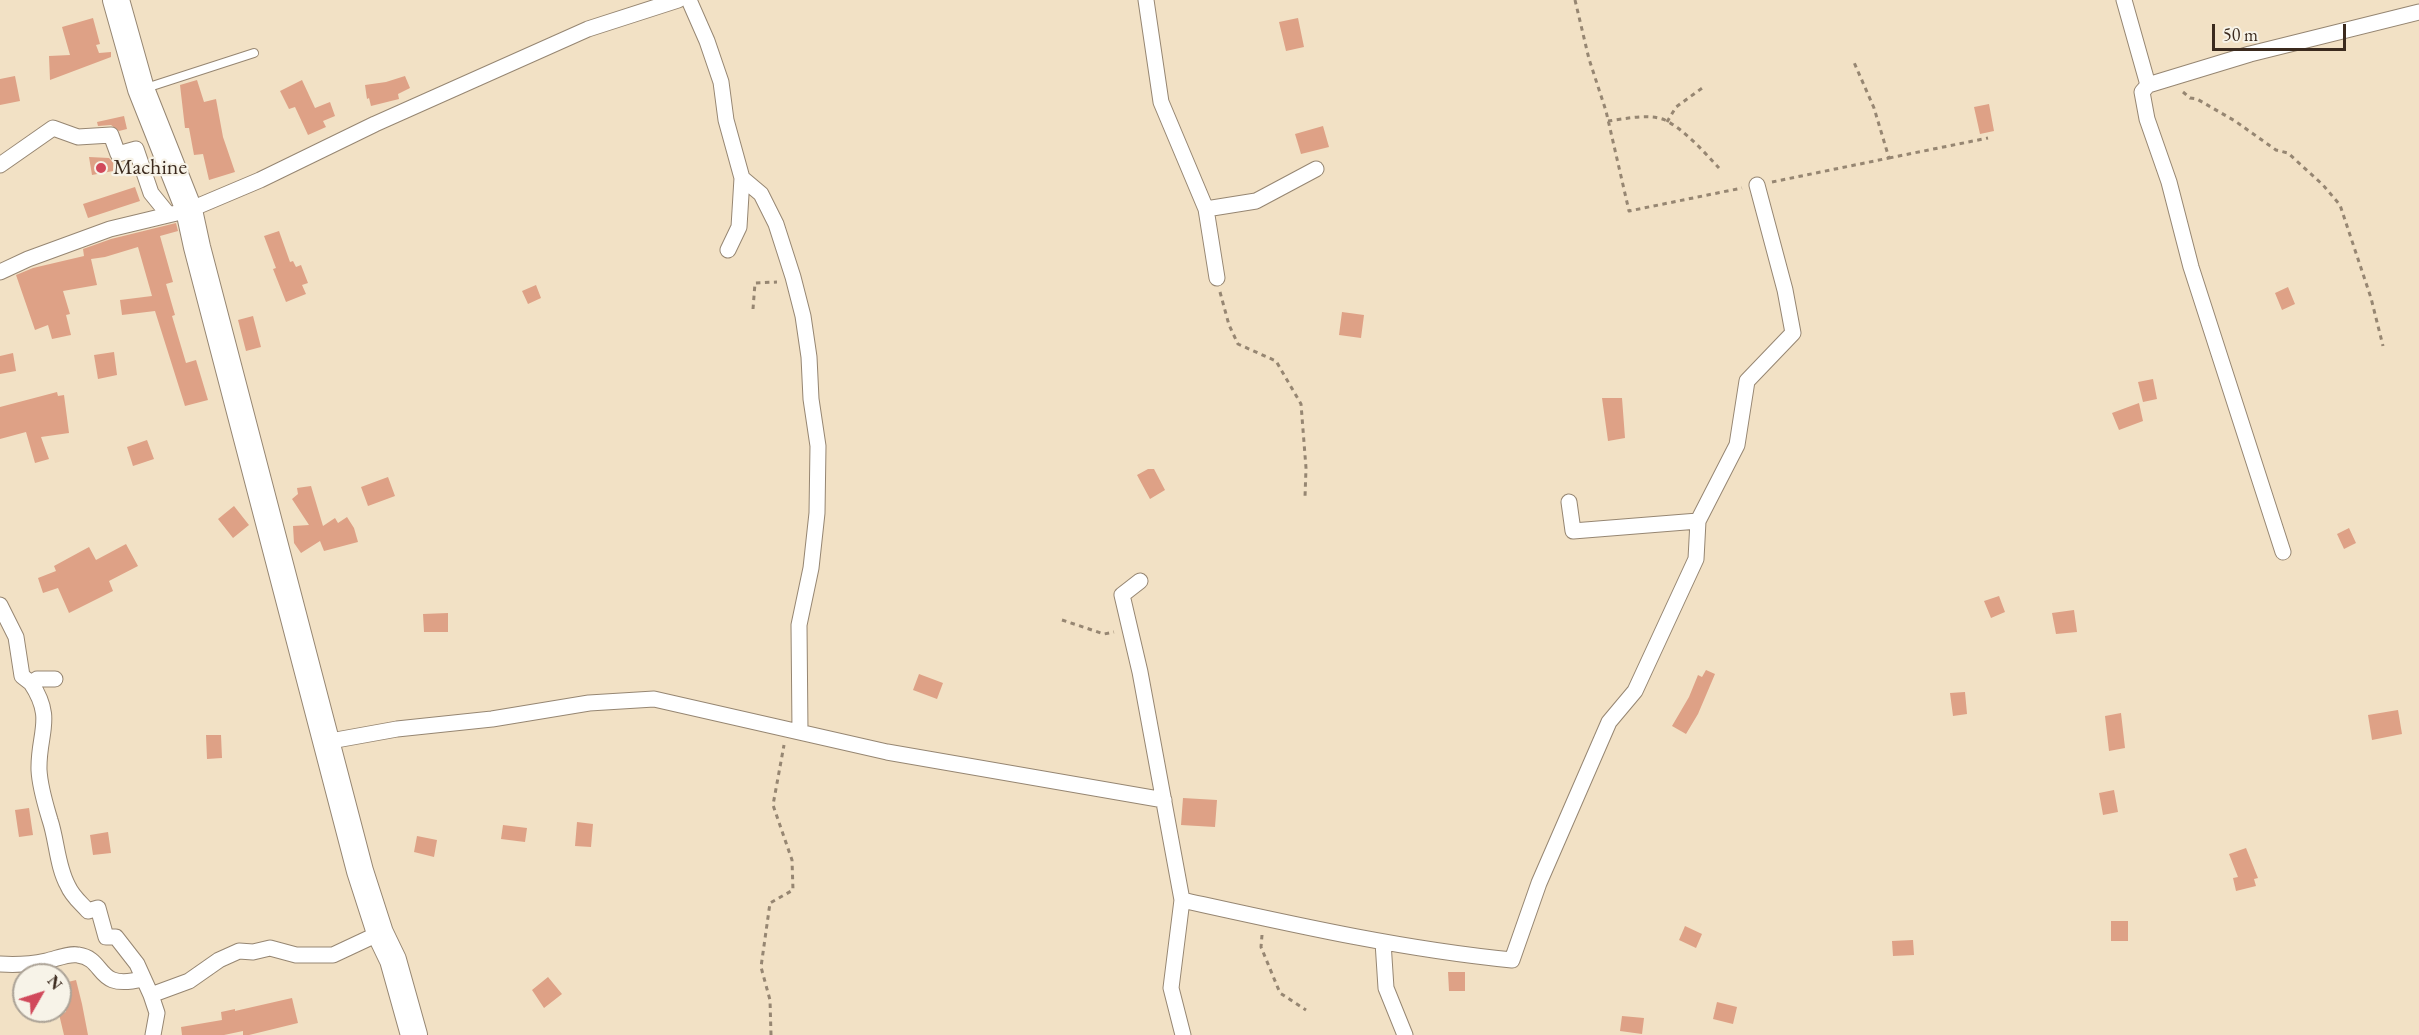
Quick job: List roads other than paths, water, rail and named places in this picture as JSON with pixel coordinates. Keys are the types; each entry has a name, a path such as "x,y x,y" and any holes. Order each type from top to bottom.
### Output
{"highway":[{"path":"116,0 179,212 200,258 324,742 380,933 393,960 414,1035"}],"street":[{"path":"0,272 28,259 110,230 179,212 260,180 386,119 588,29 678,0"},
{"path":"689,0 707,41 721,82 726,120 742,178 739,227 728,250"},
{"path":"1146,0 1161,102 1206,209 1216,278"},
{"path":"2124,0 2148,85"},
{"path":"2283,552 2191,267 2169,182 2147,119 2142,92 2148,85 2250,54 2419,12"},
{"path":"0,165 54,128 78,137 111,135 118,154 136,149 151,193 179,212"},
{"path":"1206,209 1256,201 1316,169"},
{"path":"742,178 761,194 776,224 793,277 802,316 818,446 817,513 810,568 799,625 794,730"},
{"path":"1182,900 1383,942 1470,956 1512,960 1539,883 1592,759 1609,722 1635,691 1696,559 1698,521 1737,445 1746,381 1793,333 1785,290 1757,185"},
{"path":"1569,502 1573,531 1698,521"},
{"path":"1140,580 1122,595 1140,672 1182,900 1171,988 1183,1035"},
{"path":"0,605 16,637 22,676 31,683 38,694 45,719 40,744 39,772 43,803 50,819 67,886 88,911 98,908 106,937 116,937 137,964 157,1013 153,1035"},
{"path":"31,683 37,679 55,678"},
{"path":"324,742 397,729 492,720 590,703 654,699 887,752 1164,800"},
{"path":"151,995 189,981 219,960 239,951 253,952 270,948 296,955 333,955 380,933"},
{"path":"1383,942 1386,988 1405,1035"},
{"path":"0,964 44,962 77,955 88,959 115,983 142,979"}],"lane":[{"path":"141,89 254,53"}],"place":[{"name":"Machine","path":"101,168"}]}
